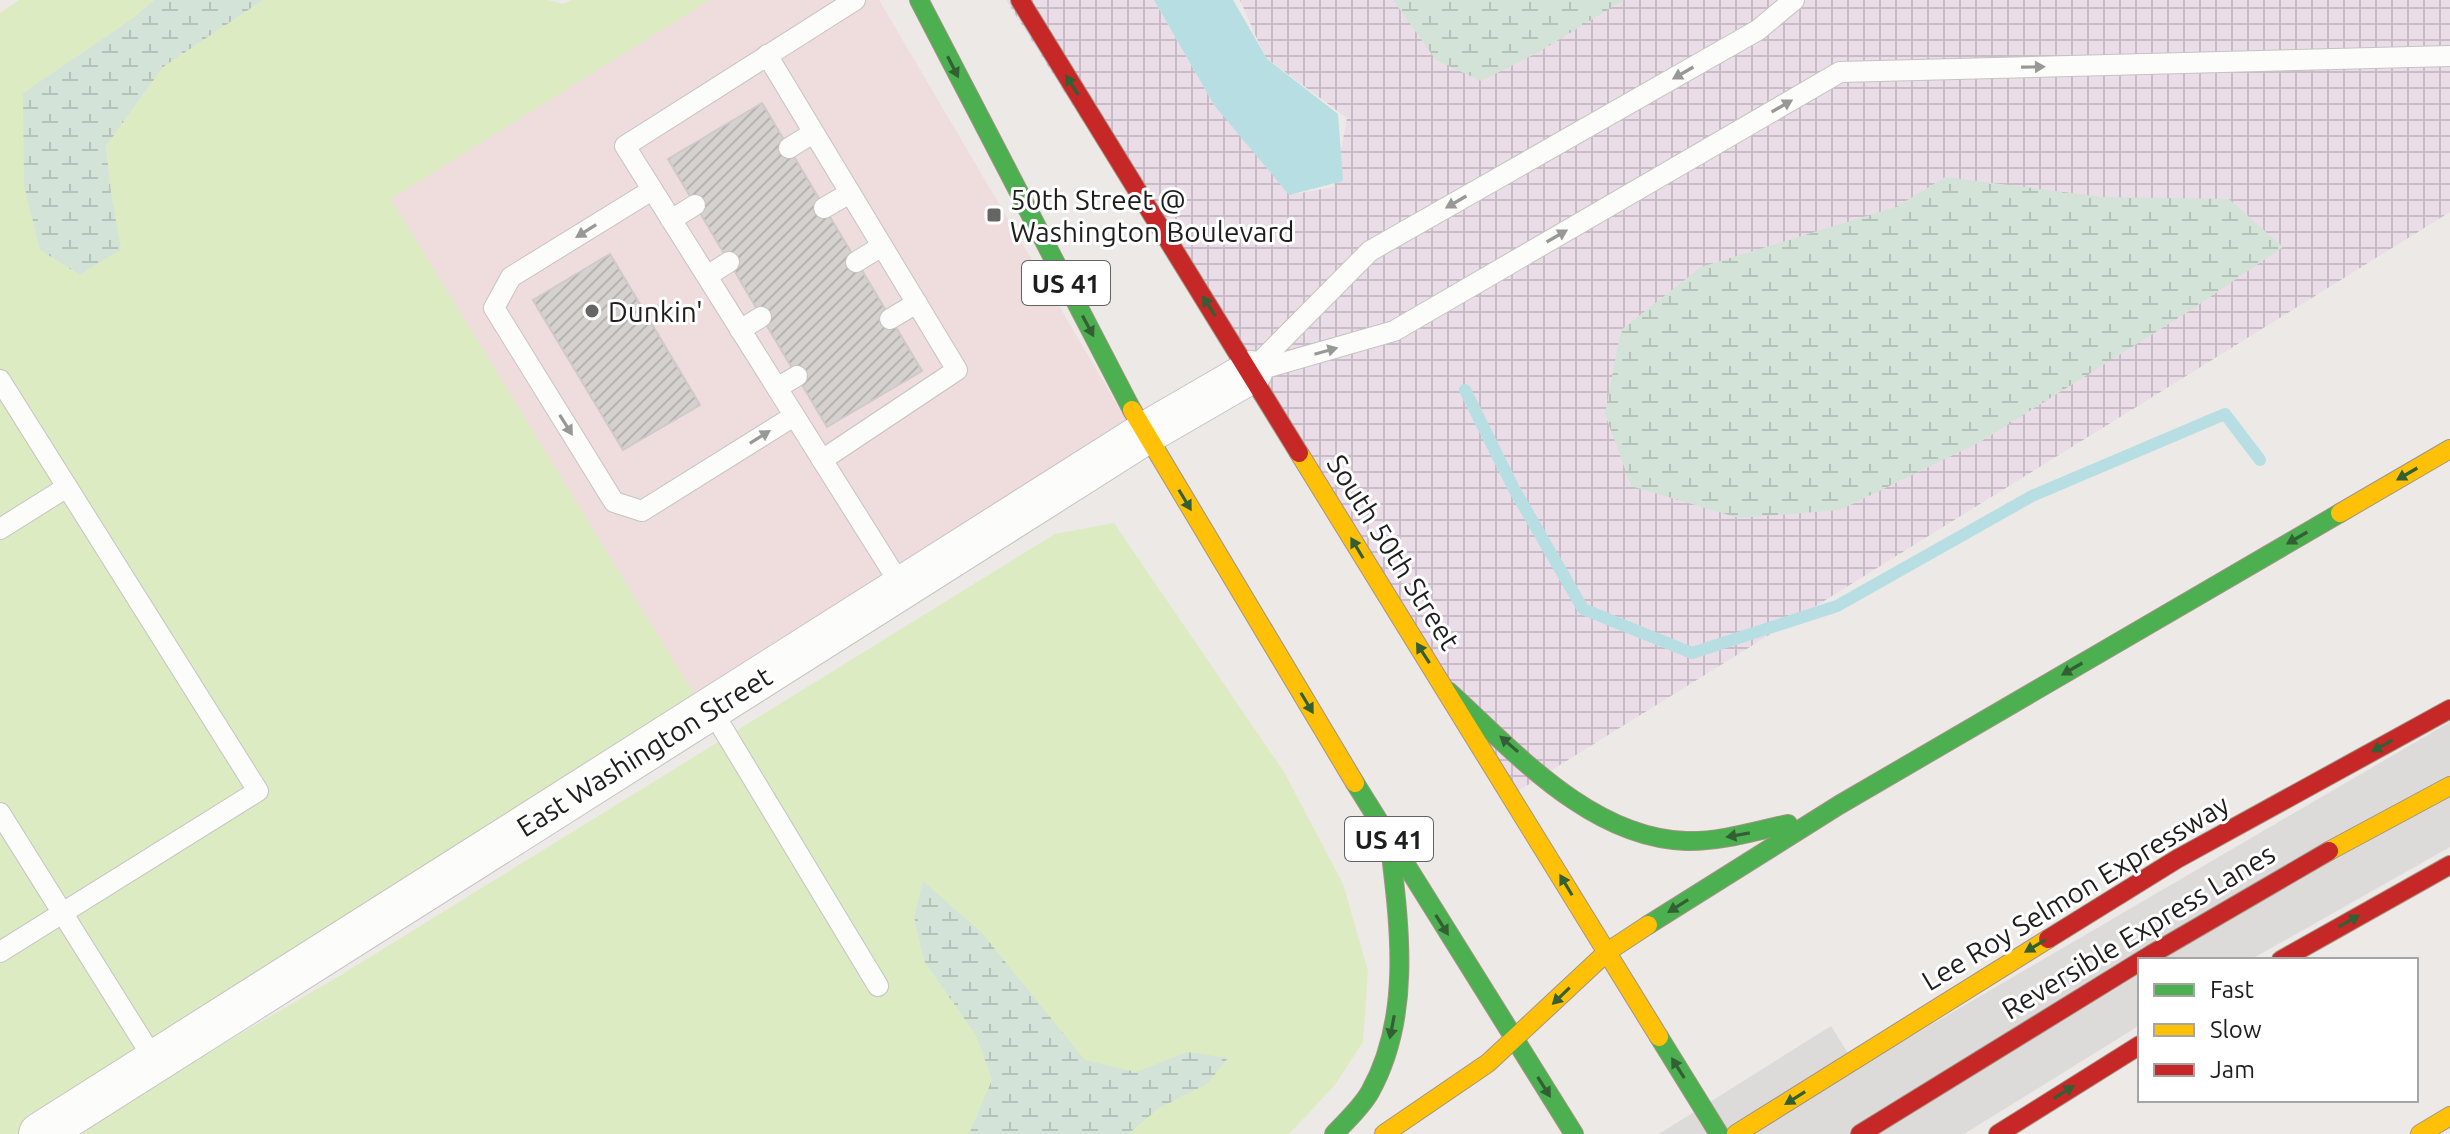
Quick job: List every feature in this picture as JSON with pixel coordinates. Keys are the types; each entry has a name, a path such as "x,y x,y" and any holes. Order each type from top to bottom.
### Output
{"main road":[{"name":"US 41","path":"919,0 1144,434 1389,838 1574,1134"},
{"name":"South 50th Street","path":"1020,0 1719,1134"},
{"path":"1384,1134 1488,1063 1607,952 1839,805 2450,449"},
{"path":"1448,691 1563,795 1625,827 1656,838 1687,841 1731,837 1785,825 1839,805"},
{"name":"Lee Roy Selmon Expressway","path":"1736,1134 2177,859 2450,709"},
{"name":"Reversible Express Lanes","path":"2142,958 2276,880 2450,786"},
{"path":"1334,1134 1369,1095 1392,1033 1398,995 1399,954 1389,838"},
{"path":"2285,958 2450,865"},
{"name":"Reversible Express Lanes","path":"1860,1134 2138,960"},
{"path":"1998,1134 2138,1046"},
{"path":"2420,1134 2450,1116"}],"street":[{"name":"East Washington Street","path":"40,1134 1144,434 1251,372"}],"lane":[{"path":"855,0 625,146 902,587"},
{"path":"1251,372 1370,251 1758,30 1794,0"},
{"path":"767,55 957,370 822,460"},
{"path":"1251,372 1394,331 1840,72 2450,56"},
{"path":"789,148 813,133"},
{"path":"652,190 511,277 494,308 614,502 642,511 794,416"},
{"path":"824,208 850,193"},
{"path":"671,220 695,205"},
{"path":"856,262 882,246"},
{"path":"707,276 729,262"},
{"path":"890,319 917,303"},
{"path":"740,330 761,317"},
{"path":"777,388 797,376"},
{"path":"0,380 258,791 0,952"},
{"path":"0,529 67,487"},
{"path":"711,709 878,986"},
{"path":"0,813 155,1061"}],"shaded area":[{"path":"710,0 879,0 1139,442 703,709 391,199"},
{"path":"1006,0 1154,0 1214,105 1295,194 1334,187 1347,118 1265,57 1240,0 2450,0 2450,212 1510,796"}],"green space":[{"path":"19,0 154,0 133,18 23,93 111,193 106,146 163,67 263,0 548,0 563,4 572,0 710,0 391,199 703,709 22,1134 0,1134 0,13"},
{"path":"154,0 263,0 163,67 106,146 121,249 80,275 40,250 24,185 23,93 133,18"},
{"path":"1393,0 1624,0 1537,53 1481,81 1436,60"},
{"path":"1945,177 2102,197 2229,199 2283,247 2191,310 1980,442 1840,510 1739,518 1631,486 1605,414 1621,330 1701,267 1896,207"},
{"path":"1114,523 1284,772 1343,884 1368,971 1363,1042 1334,1086 1289,1134 70,1134 341,975 1055,534"},
{"path":"923,881 981,932 1085,1060 1136,1072 1187,1052 1228,1058 1207,1084 1159,1108 1128,1134 969,1134 992,1080 976,1035 924,961 914,917"}],"water":[{"path":"1154,0 1233,0 1267,59 1338,114 1343,181 1289,195 1214,105"}],"pier":[{"path":"2450,722 2450,847 2254,958 2138,958 2138,1026 1964,1134 1659,1134 1831,1026 1857,1068"}],"building":[{"path":"762,103 922,371 827,427 668,159"},
{"path":"610,254 700,405 623,450 533,300"}],"waterway":[{"path":"1465,390 1514,489 1583,609 1692,653 1837,606 2032,496 2225,414 2260,460"}],"traffic: fast":[{"path":"919,0 1132,410"},
{"path":"1648,925 1839,805 2340,513"},
{"path":"1448,691 1556,787 1618,825 1651,836 1699,841 1788,824"},
{"path":"1355,783 1574,1134"},
{"path":"1334,1134 1370,1092 1393,1032 1398,1000 1399,935 1389,838"},
{"path":"1659,1037 1719,1134"}],"traffic: slow":[{"path":"1132,410 1355,783"},
{"path":"2340,513 2450,449"},
{"path":"1299,453 1659,1037"},
{"path":"2329,851 2450,786"},
{"path":"1384,1134 1488,1063 1607,952 1648,925"},
{"path":"1736,1134 2048,939"},
{"path":"2420,1134 2450,1116"}],"traffic: jam":[{"path":"1020,0 1299,453"},
{"path":"2048,939 2177,859 2450,709"},
{"path":"2146,958 2329,851"},
{"path":"2285,958 2450,865"},
{"path":"1860,1134 2138,963"},
{"path":"1998,1134 2138,1046"}],"place":[{"name":"50th Street @ Washington Boulevard","path":"994,215"},
{"name":"Dunkin'","path":"592,311"}]}
